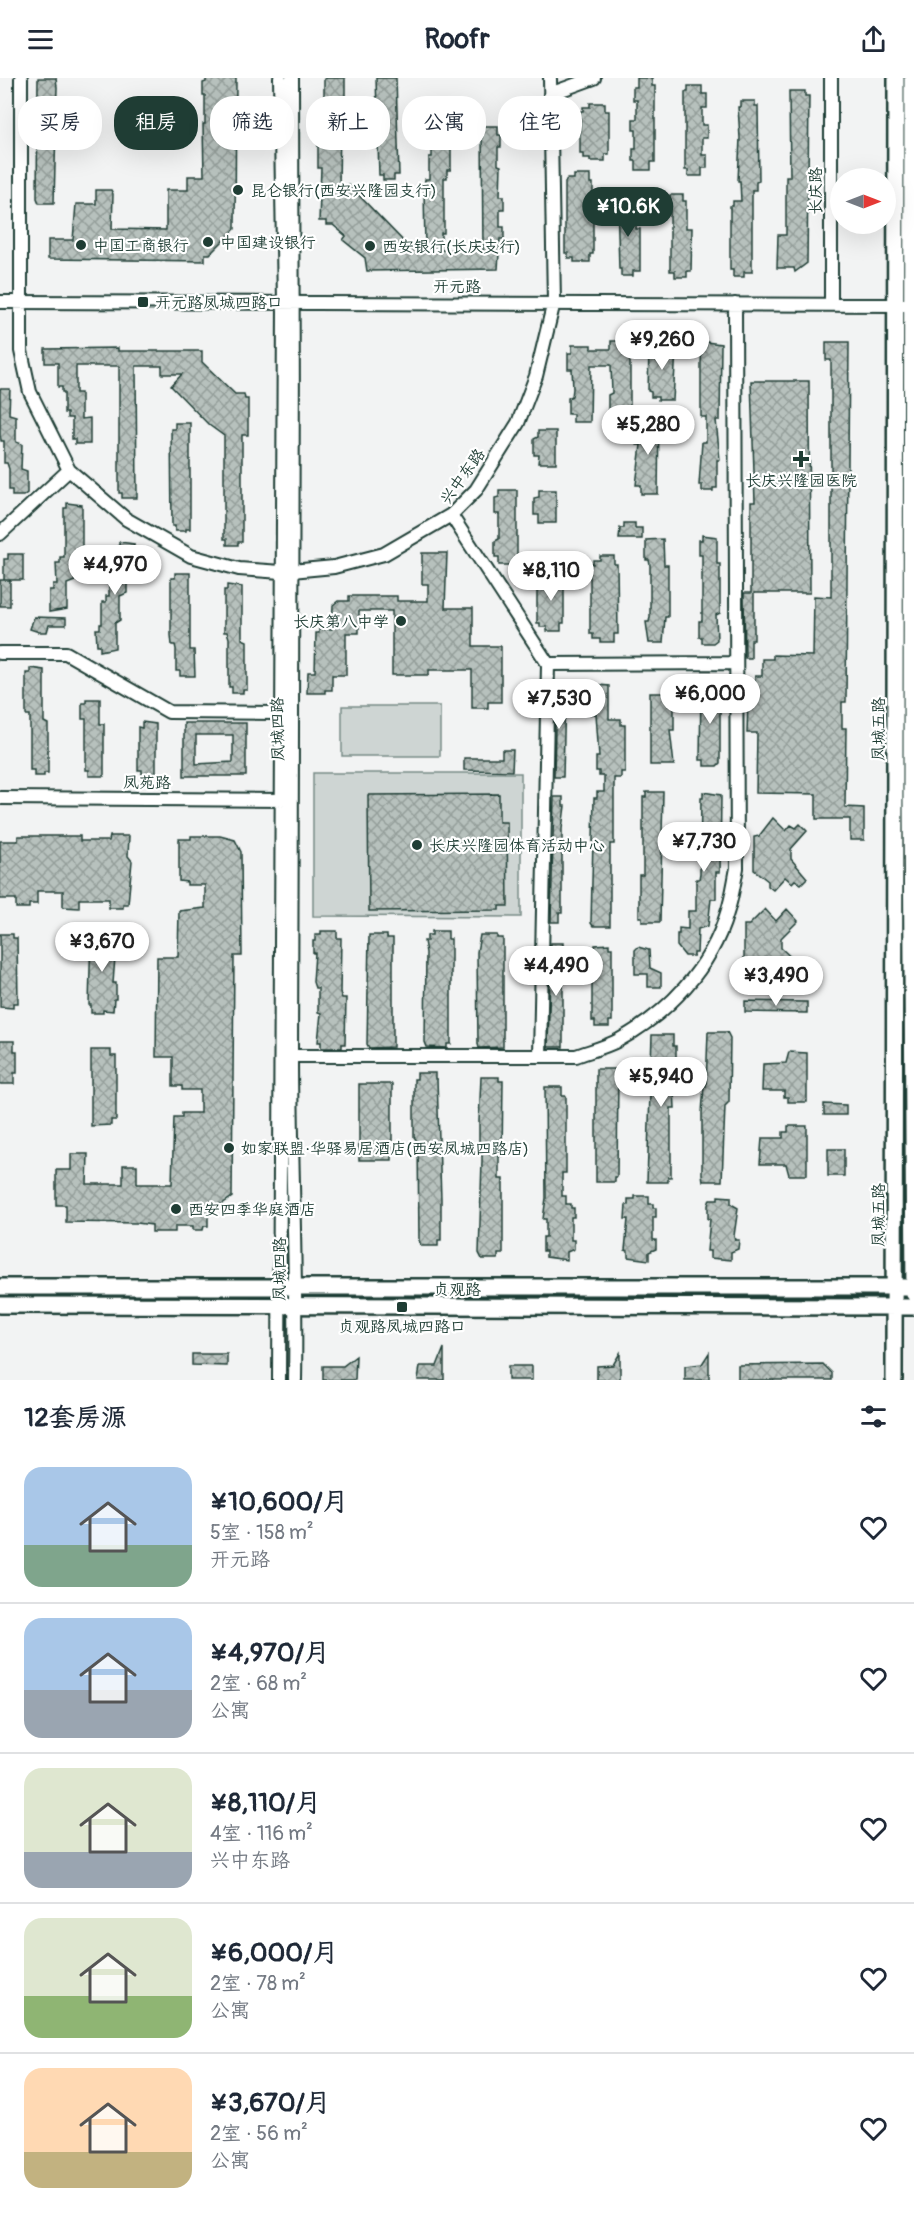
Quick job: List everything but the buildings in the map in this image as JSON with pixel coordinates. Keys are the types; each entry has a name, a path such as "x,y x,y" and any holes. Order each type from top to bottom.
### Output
{"main road":[{"name":"凤城五路","path":"896,78 896,306 907,801 914,1294"},
{"name":"凤城五路","path":"894,1380 907,801 914,305 912,78"},
{"name":"贞观路","path":"0,1287 914,1287"},
{"name":"贞观路","path":"0,1305 279,1305 296,1307 895,1305 914,1307"}],"street":[{"path":"21,78 21,351 30,392 69,470 126,519 191,556 239,569 286,572 334,567 384,554 451,515"},
{"name":"凤城四路","path":"280,78 289,302"},
{"name":"凤城四路","path":"292,78 286,572 296,1286 295,1380"},
{"name":"兴中东路","path":"548,664 451,515 476,490 518,423 536,376 554,302 550,78"},
{"path":"550,94 594,78"},
{"name":"长庆路","path":"831,78 831,304"},
{"name":"开元路","path":"0,302 554,302 914,305"},
{"path":"291,1056 576,1056 618,1041 646,1023 693,980 711,952 727,914 737,868 735,304"},
{"path":"0,534 69,470"},
{"name":"凤城四路","path":"279,1380 278,1286 288,800 280,713 286,572"},
{"path":"0,653 66,653 169,712 280,713"},
{"path":"540,1056 548,664 736,663"},
{"name":"凤苑路","path":"0,798 288,800"}],"shaded area":[{"path":"342,706 440,706 440,756 342,756"},
{"name":"长庆兴隆园体育活动中心","path":"313,773 521,773 521,917 313,916"}],"place":[{"name":"昆仑银行(西安兴隆园支行)","path":"238,190"},
{"name":"中国建设银行","path":"208,242"},
{"name":"中国工商银行","path":"81,245"},
{"name":"西安银行(长庆支行)","path":"370,246"},
{"name":"开元路凤城四路口","path":"143,302"},
{"name":"长庆兴隆园医院","path":"801,459"},
{"name":"长庆第八中学","path":"401,621"},
{"name":"长庆兴隆园体育活动中心","path":"417,845"},
{"name":"如家联盟·华驿易居酒店(西安凤城四路店)","path":"229,1148"},
{"name":"西安四季华庭酒店","path":"176,1209"},
{"name":"贞观路凤城四路口","path":"402,1307"}]}
